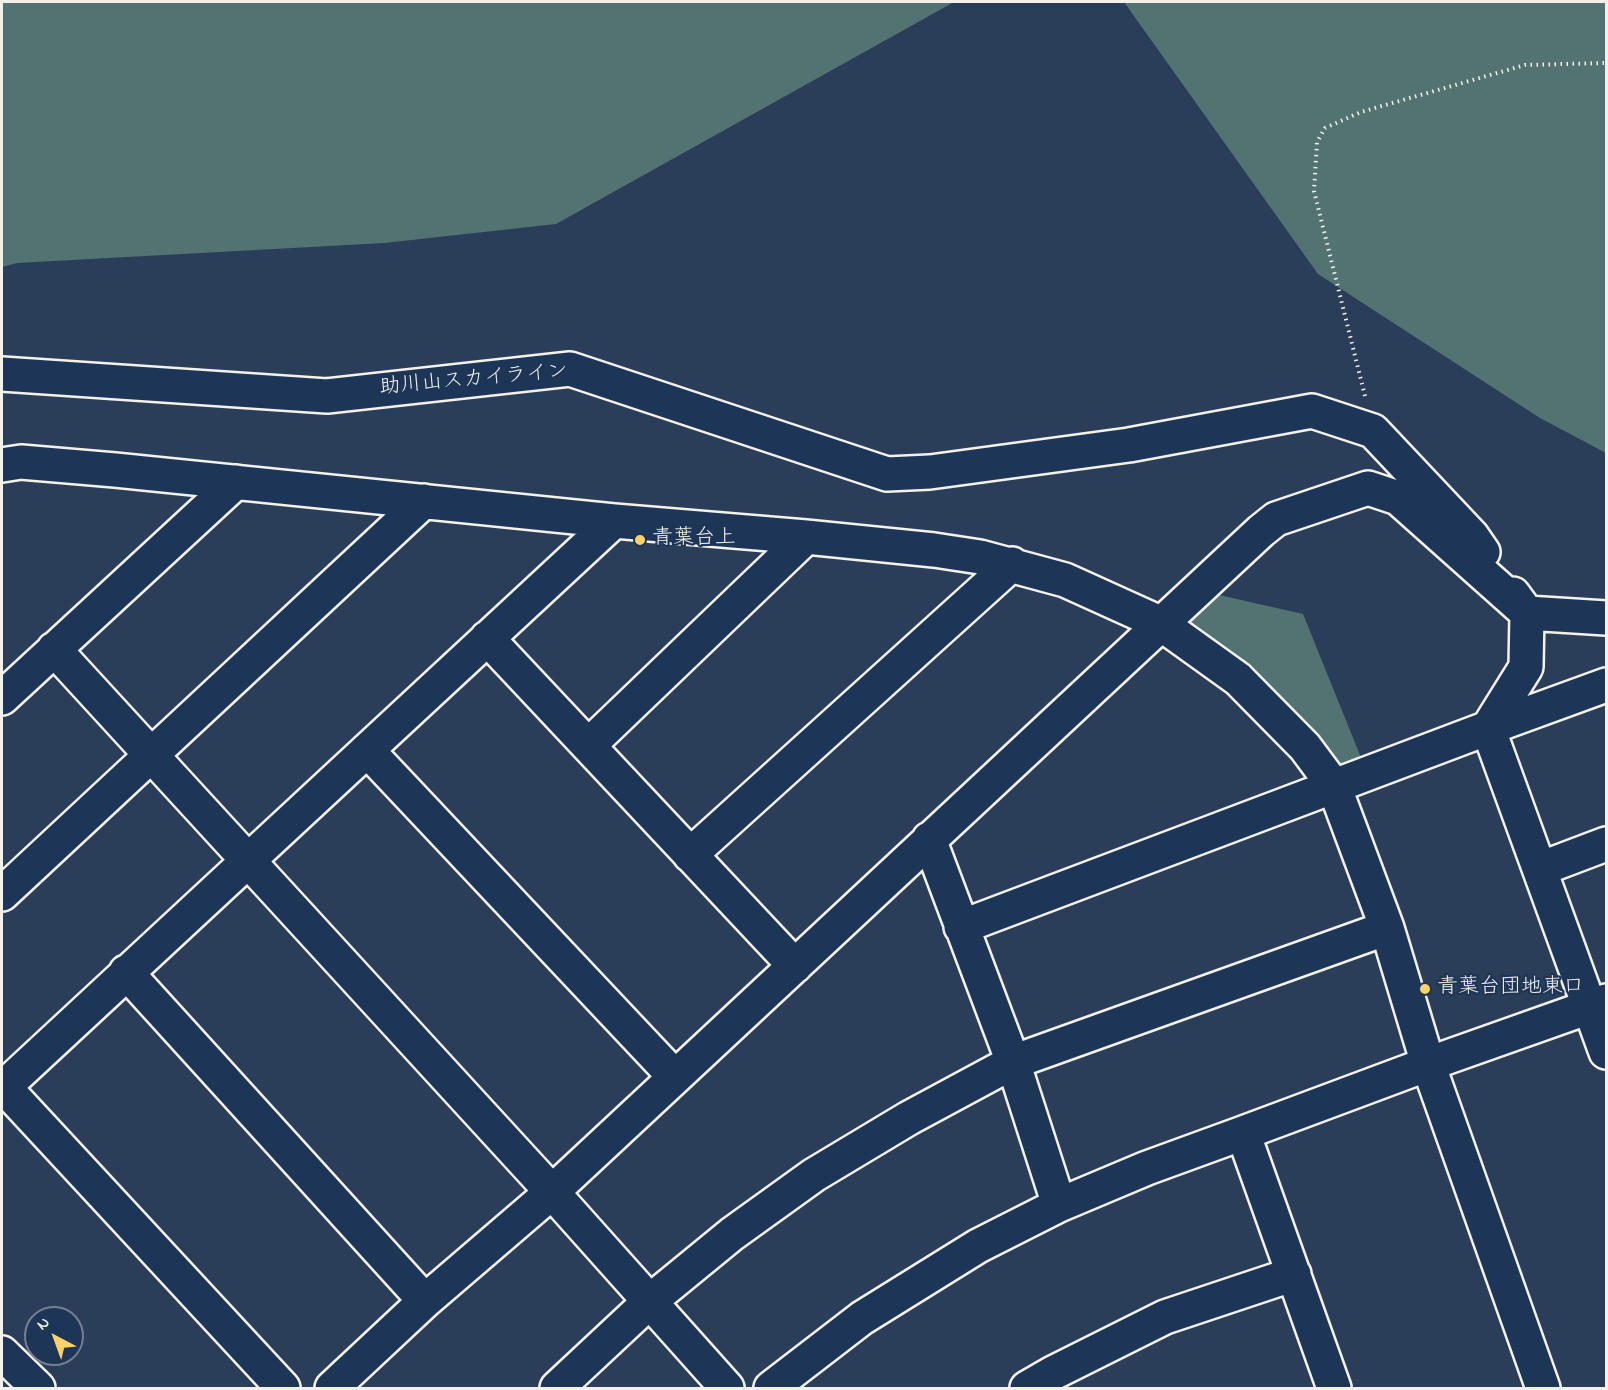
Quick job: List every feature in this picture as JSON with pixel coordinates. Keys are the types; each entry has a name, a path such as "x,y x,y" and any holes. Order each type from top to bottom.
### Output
{"street":[{"name":"助川山スカイライン","path":"2,374 327,396 570,369 886,474 930,472 1129,445 1312,411 1373,431"},
{"path":"1373,431 1472,536 1527,613 1526,667 1488,728"},
{"path":"2,465 21,462 934,550 1012,564 1065,580 1160,623 1238,679 1305,747 1334,786 1387,928 1428,1064 1543,1389"},
{"path":"2,698 236,482"},
{"path":"332,1389 425,1301 552,1192 1160,623 1276,519 1368,488 1398,498 1527,613 1606,618"},
{"path":"2,894 424,501"},
{"path":"283,1389 3,1088 614,520"},
{"path":"589,745 806,537"},
{"path":"690,855 1012,564"},
{"path":"487,638 795,966"},
{"path":"54,649 552,1192 727,1389"},
{"path":"961,927 1488,728 1606,686"},
{"path":"1488,728 1540,869 1598,1004 1606,1052"},
{"path":"367,750 675,1077"},
{"path":"929,839 1013,1062 1059,1205"},
{"path":"1540,869 1606,844"},
{"path":"557,1389 649,1302 732,1234 814,1175 909,1118 1013,1062 1387,928"},
{"path":"126,972 425,1301"},
{"path":"771,1389 862,1318 978,1246 1059,1205 1147,1168 1598,1004"},
{"path":"1243,1133 1334,1389"},
{"path":"1027,1389 1053,1373 1165,1317 1294,1274"},
{"path":"2,1353 38,1389"}],"path":[{"path":"1373,431 1314,191 1317,142 1325,128 1361,112 1525,65 1606,63"}],"green space":[{"path":"2,2 954,2 556,224 384,243 17,263 2,267"},
{"path":"1124,2 1606,2 1606,453 1540,418 1318,274"},
{"path":"1219,595 1303,614 1364,765 1351,767 1335,765 1186,623"}],"place":[{"name":"青葉台上","path":"640,540"},
{"name":"青葉台団地東口","path":"1425,989"}]}
